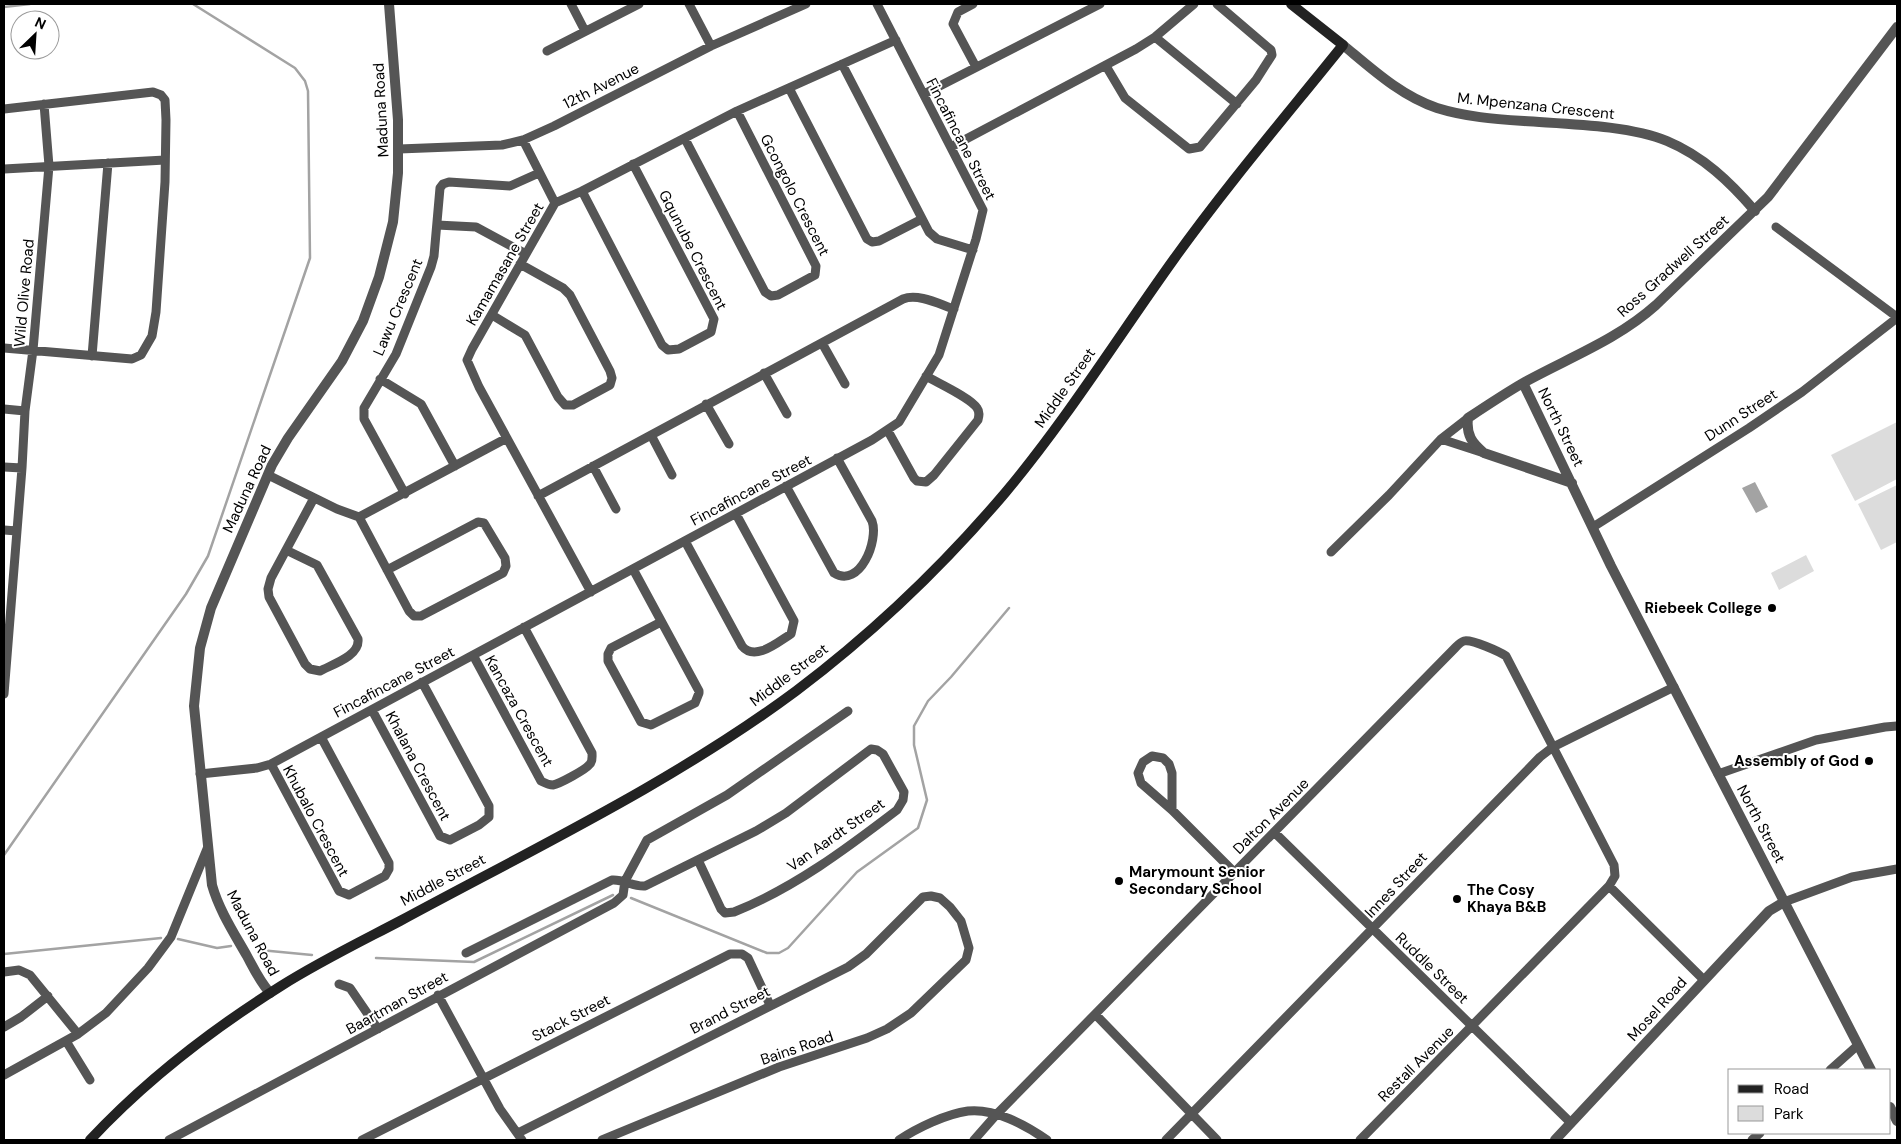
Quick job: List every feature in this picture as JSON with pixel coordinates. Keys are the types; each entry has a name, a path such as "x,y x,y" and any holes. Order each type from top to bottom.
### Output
{"main road":[{"name":"M. Mpenzana Crescent","path":"1291,4 1343,46"},
{"name":"Middle Street","path":"90,1140 108,1120 184,1053 246,1008 318,965 689,763 759,718 855,644 924,580 1004,494 1054,430 1176,255 1343,46"}],"street":[{"name":"Maduna Road","path":"270,993 264,987 215,897 212,885 194,706 200,648 211,608 268,475 288,438 342,361 363,321 379,277 393,222 399,149 389,4"},
{"path":"571,4 585,31"},
{"path":"689,4 711,46"},
{"name":"12th Avenue","path":"399,149 502,145 523,140 711,46 806,4"},
{"name":"Fincafincane Street","path":"200,774 257,768 271,764 888,431 902,418 939,355 973,250 982,216 982,207 877,4"},
{"path":"973,4 958,12 953,22 976,67"},
{"path":"924,94 1100,4"},
{"path":"951,147 1106,66 1155,37 1194,4"},
{"path":"1106,66 1125,98 1190,149 1196,149 1204,144 1271,60 1272,52 1262,41 1217,4"},
{"path":"547,51 634,5"},
{"name":"Ross Gradwell Street","path":"1331,552 1389,495 1441,439 1468,418 1523,383 1616,335 1640,319 1755,211 1794,165 1897,27"},
{"path":"1155,37 1236,104"},
{"name":"Kamamasane Street","path":"590,592 508,438 479,388 467,360 469,354 555,203 737,111 896,40"},
{"name":"M. Mpenzana Crescent","path":"1343,46 1403,91 1423,103 1478,117 1635,132 1665,140 1693,154 1715,170 1738,191 1755,211"},
{"path":"842,64 929,232 936,238 973,250"},
{"path":"789,88 867,239 872,242 879,241 922,219"},
{"path":"4,109 153,92 161,95 165,102 166,160 154,332 139,357 132,359 4,348"},
{"name":"Wild Olive Road","path":"4,694 8,589 18,531 26,411 49,166 44,104"},
{"name":"Gcongolo Crescent","path":"685,138 765,292 771,296 778,295 814,275 816,266 737,111"},
{"path":"523,140 555,203"},
{"path":"4,169 166,160"},
{"path":"92,356 108,163"},
{"name":"Gqunube Crescent","path":"582,191 662,345 668,350 678,349 711,332 714,319 633,164"},
{"name":"Lawu Crescent","path":"405,494 363,415 365,405 399,350 431,267 438,225 440,191 445,183 510,186 540,173"},
{"path":"438,225 476,227 526,254"},
{"path":"1776,227 1897,318"},
{"path":"492,315 525,334 565,405 573,405 610,385 612,380 610,371 570,295 563,288 520,264"},
{"path":"538,496 906,297 919,298 954,309"},
{"name":"Dunn Street","path":"1593,527 1802,392 1897,318"},
{"path":"822,343 845,384"},
{"path":"764,373 787,414"},
{"path":"888,431 914,478 917,481 926,482 934,475 978,420 976,406 926,376"},
{"path":"380,379 421,404 455,466"},
{"name":"North Street","path":"1523,383 1593,527 1718,774 1870,1069"},
{"path":"706,404 728,444"},
{"path":"4,409 26,411"},
{"path":"1468,418 1467,424 1470,438 1473,444 1484,453"},
{"path":"651,435 672,476"},
{"path":"359,518 508,438"},
{"name":"North Street","path":"1441,439 1572,483"},
{"path":"786,486 834,573 848,576 865,562 875,531 872,521 837,458"},
{"path":"4,466 22,468"},
{"path":"593,466 616,509"},
{"path":"268,475 359,518 409,612 412,615 418,616 503,573 506,563 505,558 484,523 478,522 387,570"},
{"path":"286,550 317,565 358,639 358,645 354,653 320,671 307,667 268,592 268,584 286,550 314,498"},
{"path":"685,541 742,646 755,653 762,651 791,634 794,621 736,514"},
{"path":"4,530 18,531"},
{"path":"633,570 661,622 699,693 695,703 654,725 649,725 641,722 608,661 608,656 611,648 661,622"},
{"name":"Kancaza Crescent","path":"473,655 541,781 554,785 589,765 592,753 524,627"},
{"name":"Dalton Avenue","path":"974,1140 996,1115 1234,872 1464,641 1506,656 1553,746"},
{"name":"Khalana Crescent","path":"372,710 440,836 448,840 452,839 479,825 490,817 489,806 422,682"},
{"name":"Innes Street","path":"1166,1140 1373,930 1540,756 1553,746 1674,687"},
{"name":"Baartman Street","path":"169,1140 438,995 614,903 623,894 625,881 645,842 650,837 728,795 848,711"},
{"path":"1718,774 1816,740 1897,726"},
{"name":"Khubalo Crescent","path":"271,764 339,891 349,895 386,876 389,863 321,738"},
{"name":"Restall Avenue","path":"1360,1140 1609,886 1615,876 1614,865 1553,746"},
{"name":"Van Aardt Street","path":"625,881 638,886 645,886 756,831 786,813 871,749 883,754 904,792 904,798 897,810 827,862 811,873 734,912 725,913 721,909 698,860"},
{"path":"1172,810 1172,779 1169,764 1159,757 1149,758 1140,765 1141,782 1234,872"},
{"name":"Ruddle Street","path":"1274,832 1571,1123"},
{"path":"4,1075 78,1034 106,1013 148,968 171,938 207,849"},
{"path":"1784,902 1852,877 1897,869"},
{"path":"466,953 612,880 625,881"},
{"path":"1609,886 1704,980"},
{"name":"Brand Street","path":"520,1137 858,960 923,897 940,898"},
{"name":"Bains Road","path":"602,1140 779,1067 856,1042 887,1029 911,1013 966,960 968,954 969,943 961,921 940,898"},
{"name":"Mosel Road","path":"1555,1140 1769,911 1784,902"},
{"name":"Stack Street","path":"362,1140 730,954 742,954 748,958 770,1005"},
{"path":"4,972 19,970 36,980 78,1034"},
{"path":"339,984 346,986 355,994 378,1029"},
{"path":"438,995 500,1109 520,1137"},
{"path":"4,1027 21,1017 48,996"},
{"path":"1096,1015 1217,1140"},
{"path":"66,1041 90,1080"},
{"path":"1831,1069 1858,1045"},
{"path":"1891,1109 1897,1121"},
{"path":"900,1140 931,1124 961,1113 980,1111 1023,1125 1047,1140"}],"green space":[{"path":"1897,422 1897,479 1855,501 1831,455"},
{"path":"1897,485 1897,542 1881,550 1858,504"},
{"path":"1806,555 1814,571 1779,590 1771,573"}],"shaded area":[{"path":"1755,482 1768,507 1756,513 1742,488"}],"waterway":[{"path":"4,7 30,4"},
{"path":"4,855 186,594 208,556 310,258 308,91 305,81 295,68 193,4"},
{"path":"631,898 767,953 779,953 788,948 857,872 918,828 927,800 914,745 914,726 928,701 951,677 1009,608"},
{"path":"376,958 474,962 613,895"},
{"path":"4,954 161,938"},
{"path":"178,939 217,948 231,946"},
{"path":"260,950 312,955"}],"place":[{"name":"Riebeek College","path":"1772,608"},
{"name":"Assembly of God","path":"1869,761"},
{"name":"Marymount Senior Secondary School","path":"1119,881"},
{"name":"The Cosy Khaya B&B","path":"1457,899"}]}
